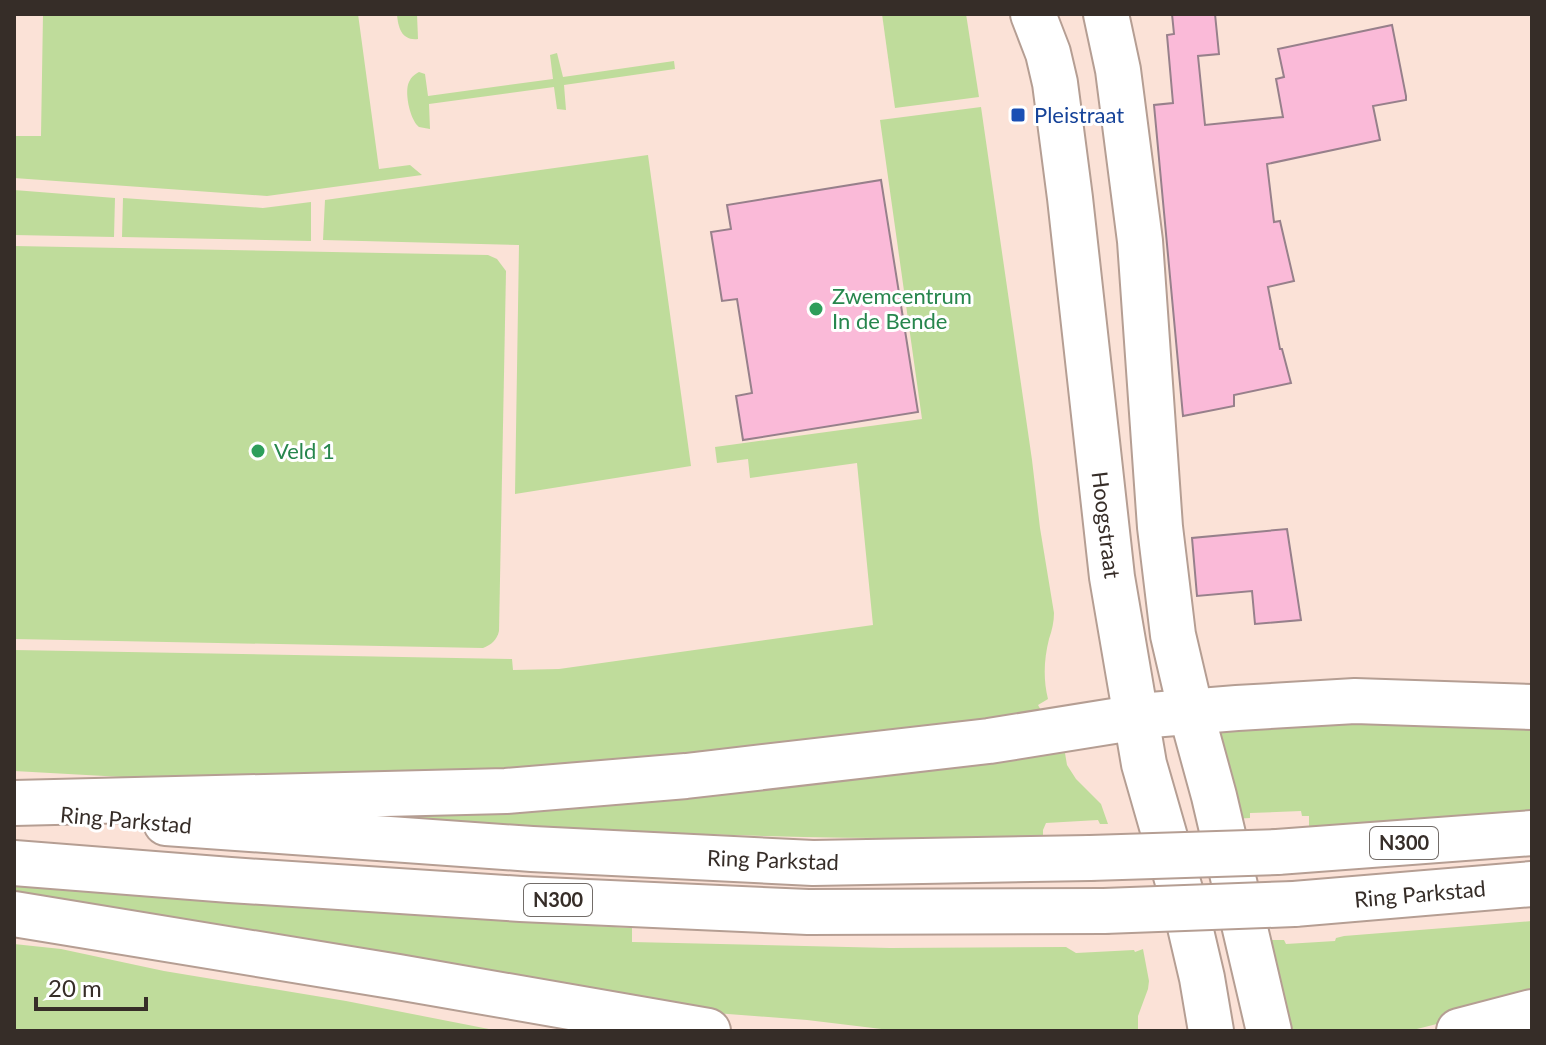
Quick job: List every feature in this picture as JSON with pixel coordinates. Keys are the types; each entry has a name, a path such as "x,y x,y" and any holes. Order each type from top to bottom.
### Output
{"main road":[{"name":"Hoogstraat","path":"1033,14 1048,53 1055,83 1112,577 1144,764 1187,914 1211,1031"},
{"path":"1106,14 1118,70 1140,241 1162,542 1173,635 1269,1031"},
{"path":"14,803 506,791 686,776 989,741 1137,717 1237,708 1355,701 1532,707"},
{"name":"Ring Parkstad","path":"14,810 532,849 813,863 1277,852 1532,833"},
{"name":"Ring Parkstad","path":"14,863 521,899 808,912 1104,911 1294,904 1532,884"},
{"path":"14,914 708,1031"},
{"path":"1459,1031 1532,1012"}],"green space":[{"path":"43,14 358,14 379,169 410,165 422,175 267,196 14,178 14,136 41,136"},
{"path":"397,14 417,14 418,39 405,36 398,24"},
{"path":"882,14 966,14 979,97 895,108"},
{"path":"557,53 563,77 674,61 675,69 564,85 566,110 557,109 554,87 429,104 430,129 419,127 413,118 408,87 412,77 419,72 425,74 428,96 553,79 550,55"},
{"path":"981,107 1054,613 1045,662 1048,699 1038,705 1042,712 701,764 213,782 14,771 14,650 512,659 513,670 559,669 873,625 857,463 750,478 748,459 717,463 715,447 922,419 880,120"},
{"path":"648,155 691,466 515,494 519,245 323,240 325,200"},
{"path":"14,190 115,198 114,237 14,235"},
{"path":"123,198 263,208 311,202 311,241 122,237"},
{"name":"Veld 1","path":"14,246 488,255 497,259 506,271 499,631 495,640 483,648 14,639"},
{"path":"1322,721 1532,724 1532,811 1309,827 1309,816 1302,816 1301,811 1250,813 1250,818 1233,819 1208,734 1232,727"},
{"path":"1051,745 1052,754 1065,753 1067,765 1076,779 1101,804 1108,824 1100,824 1098,820 1046,823 1043,837 862,838 592,830 321,814"},
{"path":"14,885 435,917 632,928 632,942 890,948 1066,947 1076,953 1135,952 1143,949 1149,981 1138,1016 1138,1031 898,1031 715,1013 14,902"},
{"path":"1532,921 1532,1000 1409,1031 1283,1031 1265,940 1284,940 1286,944 1335,941 1344,936"},
{"path":"14,944 61,949 164,971 346,1001 499,1031 14,1031"}],"building":[{"path":"1172,14 1215,14 1219,54 1198,56 1205,125 1283,117 1276,79 1284,77 1278,49 1392,25 1406,96 1406,100 1373,106 1380,140 1267,164 1274,222 1280,221 1294,281 1268,287 1280,349 1291,383 1234,395 1234,406 1183,416 1154,105 1173,103 1167,35 1174,34"},
{"path":"881,180 918,412 743,440 736,396 752,393 737,299 722,301 711,232 731,229 727,205"},
{"path":"1287,529 1301,620 1255,624 1252,591 1197,596 1192,538"}],"place":[{"name":"Pleistraat","path":"1018,115"},
{"name":"Zwemcentrum In de Bende","path":"816,309"},
{"name":"Veld 1","path":"258,451"}]}
